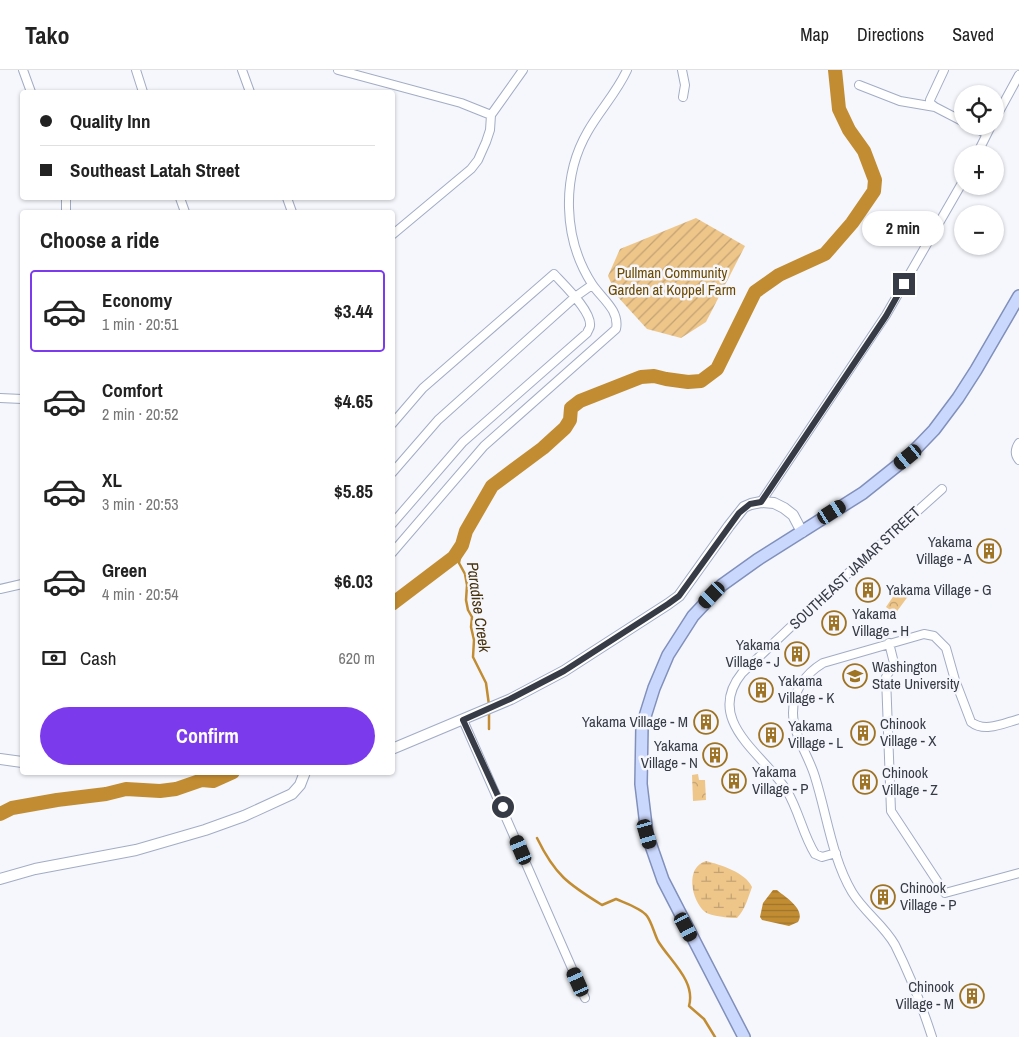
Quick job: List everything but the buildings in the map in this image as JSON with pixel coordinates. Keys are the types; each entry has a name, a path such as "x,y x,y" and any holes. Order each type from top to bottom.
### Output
{"main road":[{"path":"744,1037 662,880 647,834 641,784 642,726 654,688 668,655 693,616 722,585 757,560 863,493 908,457 934,430 976,370 1019,296"}],"street":[{"path":"23,70 30,90"},
{"path":"136,70 142,90"},
{"path":"242,70 249,90"},
{"path":"338,70 391,89 461,102 492,115"},
{"path":"395,232 471,169 478,160 486,142 492,115 522,70"},
{"path":"395,550 484,446 616,329 616,316 592,285 583,268 572,234 570,208 571,180 578,151 588,131 620,84 627,70"},
{"path":"682,70 685,85 683,96"},
{"path":"944,70 930,103 954,117"},
{"path":"1004,102 1019,75"},
{"path":"859,85 900,101 936,107"},
{"path":"761,502 886,316 955,195"},
{"path":"395,421 423,388 554,274 588,315 591,325 587,333 463,442 395,521"},
{"path":"395,470 438,420 592,285"},
{"path":"0,398 20,399"},
{"path":"1019,443 1016,450 1019,460"},
{"name":"SOUTHEAST JAMAR STREET","path":"836,853 822,857 815,854 787,792 740,736 731,719 729,701 733,684 742,673 835,585 942,489"},
{"path":"395,748 500,704 564,671 674,600 690,582 739,513 750,504 761,502 774,503 784,508 793,515 802,532"},
{"path":"0,589 20,584"},
{"path":"932,1037 907,971 894,944 886,931 854,894 841,868 815,776 794,723 794,699 802,680 813,669 823,663 924,634 934,636 946,648 971,722 974,725 986,727 1019,719"},
{"path":"889,643 894,662 886,678 891,811 944,893 1019,873"},
{"path":"463,720 585,998"},
{"path":"0,759 20,762"},
{"path":"0,879 35,869 136,850 205,830 244,816 292,794 300,785 303,775"}],"green space":[{"name":"Pullman Community Garden at Koppel Farm","path":"696,218 745,246 706,322 681,338 647,329 617,296 608,276 620,249"},
{"path":"899,588 909,595 895,614 886,607"},
{"path":"698,774 699,780 705,780 706,800 693,801 692,775"},
{"path":"706,861 738,873 752,887 744,908 737,918 705,912 696,900 692,884 693,877 699,864"}],"shaded area":[{"path":"773,890 777,890 797,908 800,917 798,922 789,926 762,920 760,917 763,903"}],"waterway":[{"path":"395,602 454,557 462,545 466,531 492,486 543,448 565,428 570,420 571,408 580,401 641,377 654,376 688,382 701,381 717,369 755,292 779,275 825,254 852,223 874,191 875,180 864,151 849,130 839,109 835,70"},
{"name":"Paradise Creek","path":"462,545 459,563 465,574 467,585 466,600 472,617 473,657 486,683 489,705"},
{"name":"Paradise Creek","path":"489,711 489,729"},
{"path":"0,814 12,808 106,794 126,789 160,791 176,789 202,780 213,781 226,775"},
{"name":"Paradise Creek","path":"537,838 557,870 580,891 602,905 616,899 637,908 647,916 658,941 681,972 689,988 689,1006 704,1019 715,1037"}],"place":[{"name":"Yakama Village - A","path":"989,551"},
{"name":"Yakama Village - G","path":"868,590"},
{"name":"Yakama Village - H","path":"834,623"},
{"name":"Yakama Village - J","path":"797,654"},
{"name":"Washington State University","path":"855,676"},
{"name":"Yakama Village - K","path":"761,690"},
{"name":"Yakama Village - M","path":"706,722"},
{"name":"Chinook Village - X","path":"863,733"},
{"name":"Yakama Village - L","path":"771,735"},
{"name":"Yakama Village - N","path":"715,755"},
{"name":"Yakama Village - P","path":"734,781"},
{"name":"Chinook Village - Z","path":"865,782"},
{"name":"Chinook Village - P","path":"883,897"},
{"name":"Chinook Village - M","path":"972,996"}],"route":[{"path":"503,807 463,720 510,699 564,671 679,596 744,507 761,502 886,316 904,284"}]}
